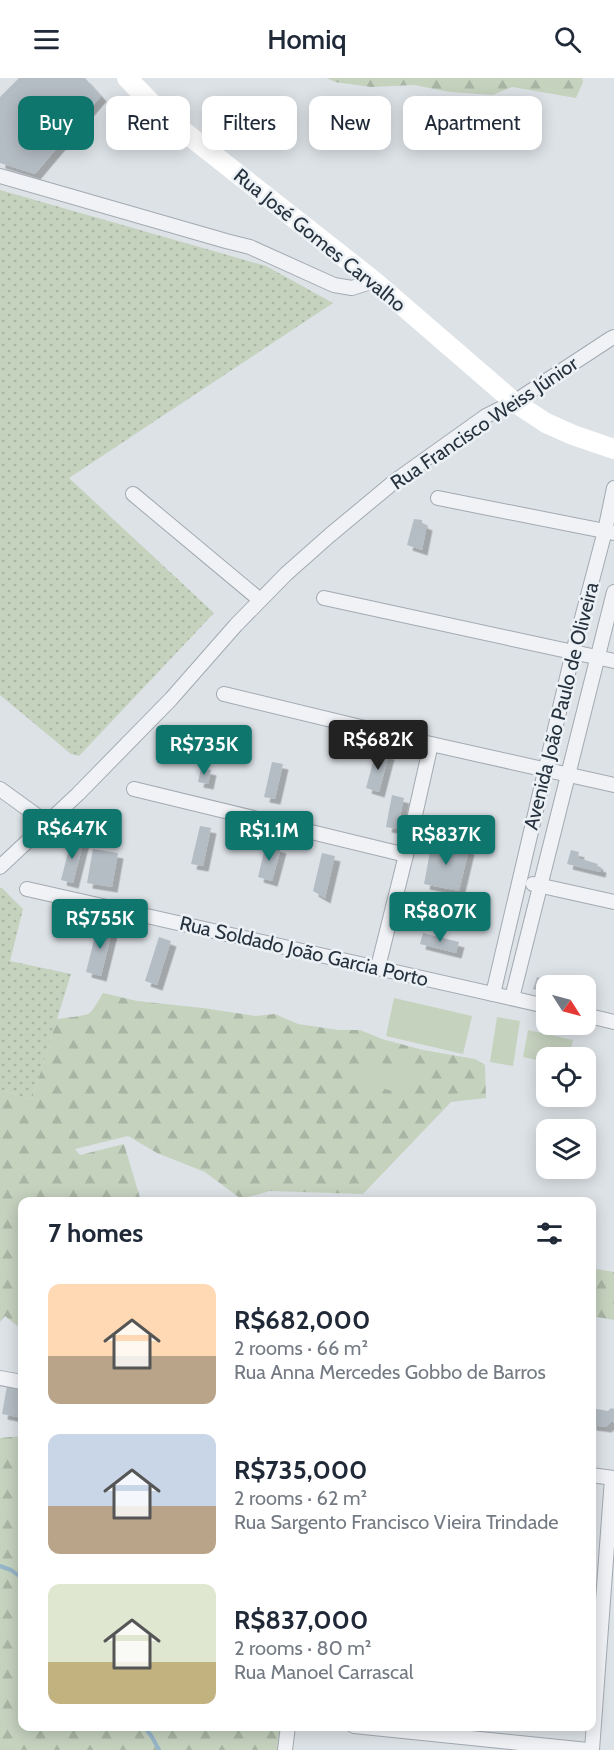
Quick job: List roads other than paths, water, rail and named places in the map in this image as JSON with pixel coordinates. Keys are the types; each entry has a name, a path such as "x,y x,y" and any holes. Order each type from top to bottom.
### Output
{"main road":[{"name":"Rua José Gomes Carvalho","path":"128,78 164,116 374,281 514,402 546,423 614,449"}],"street":[{"path":"0,176 226,242 250,246 334,285 352,288 374,281"},
{"name":"Rua Francisco Weiss Júnior","path":"0,867 78,794 171,699 236,624 321,543 395,480 486,416 514,402 614,338"},
{"name":"Avenida João Paulo de Oliveira","path":"493,993 573,652 610,532 614,488"},
{"path":"133,494 260,600"},
{"path":"438,498 610,532"},
{"name":"Avenida João Paulo de Oliveira","path":"512,998 614,592"},
{"path":"324,598 614,661"},
{"path":"224,694 614,785"},
{"path":"378,968 431,744"},
{"path":"0,789 47,823"},
{"path":"134,789 406,855"},
{"path":"519,881 614,902"},
{"name":"Rua Soldado João Garcia Porto","path":"27,889 536,1004"},
{"path":"596,1018 614,1022"},
{"path":"0,1378 18,1381"},
{"path":"596,1476 613,1478 596,1679"},
{"path":"285,1750 287,1731"},
{"path":"406,1731 590,1750 592,1731"}],"waterway":[{"path":"0,1566 18,1575"},
{"path":"148,1731 159,1750"}]}
